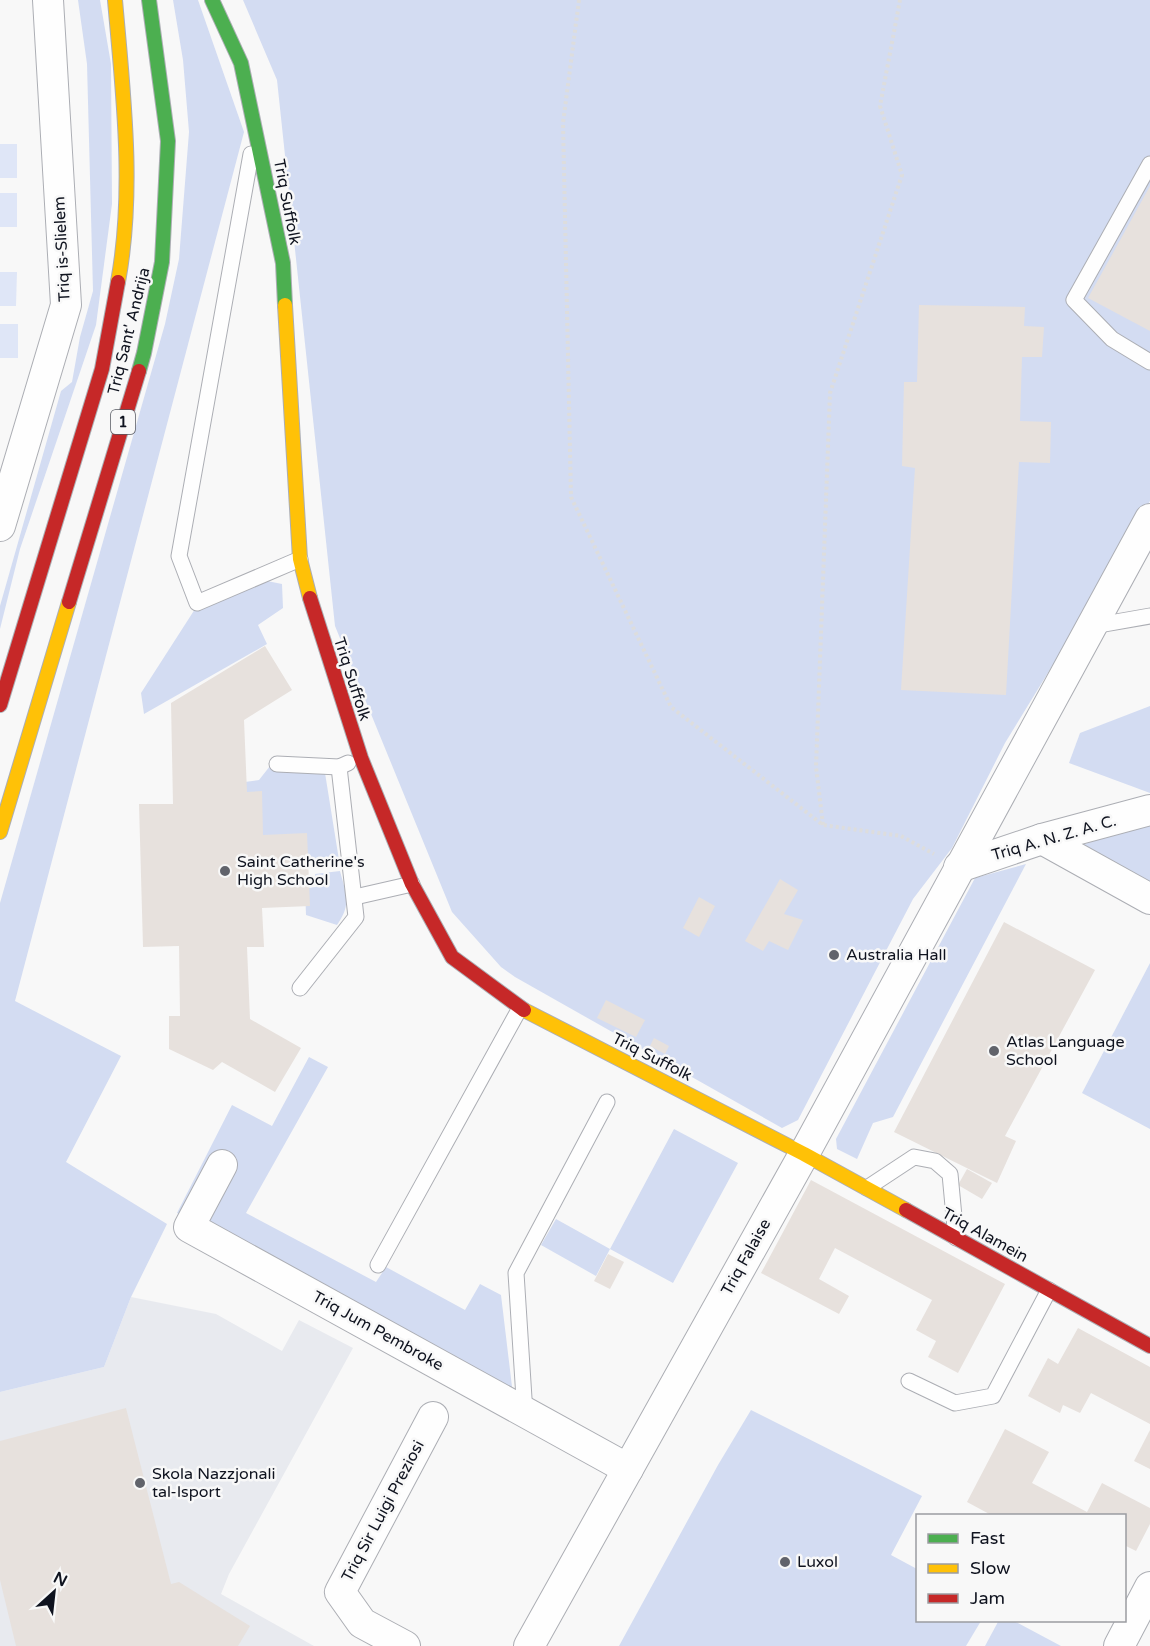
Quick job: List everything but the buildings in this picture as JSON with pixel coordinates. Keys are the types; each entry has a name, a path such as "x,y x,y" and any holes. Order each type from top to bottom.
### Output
{"main road":[{"name":"Triq Sant' Andrija","path":"0,705 102,369 124,251 127,141 115,0"},
{"name":"Triq Sant' Andrija","path":"0,832 144,353 162,262 168,141 149,0"},
{"name":"Triq Suffolk","path":"212,0 241,63 283,263 300,559 315,619 361,758 412,884 452,957 520,1008 804,1154"},
{"name":"Triq Alamein","path":"804,1154 1150,1346"}],"street":[{"name":"Triq is-Slielem","path":"0,526 66,305 48,0"},
{"name":"Triq Falaise","path":"529,1646 804,1154 1150,519"},
{"name":"Triq A. N. Z. A. C.","path":"959,867 1042,839 1150,810"},
{"path":"1042,839 1150,899"},
{"name":"Triq Jum Pembroke","path":"222,1165 189,1227 628,1469"},
{"name":"Triq Sir Luigi Preziosi","path":"405,1646 362,1623 340,1592 433,1417"},
{"path":"1119,1646 1150,1587"}],"lane":[{"path":"255,128 179,556 196,603 300,559"},
{"path":"1150,164 1074,300 1112,339 1150,362"},
{"path":"1093,626 1150,616"},
{"path":"277,764 339,767 361,758"},
{"path":"300,988 356,917 339,767"},
{"path":"355,897 412,884"},
{"path":"378,1265 520,1008"},
{"path":"525,1414 516,1274 607,1102"},
{"path":"867,1188 914,1158 935,1161 950,1174 956,1238"},
{"path":"909,1381 955,1403 993,1396 1049,1290"}],"path":[{"path":"579,0 562,123 571,497 671,707 823,825 901,836 959,867"},
{"path":"823,825 816,767 830,393 902,175 880,106 900,0"}],"shaded area":[{"path":"78,0 100,0 111,64 112,204 96,325 20,549 0,629 0,606 61,391 72,382 80,337 93,291 87,64"},
{"path":"173,0 198,0 244,132 15,1001 121,1056 66,1162 167,1224 131,1297 104,1367 0,1392 0,903 165,324 179,259 189,132 183,60"},
{"path":"243,0 1150,0 1150,501 1005,743 952,848 913,899 798,1120 782,1128 515,977 501,967 452,912 335,626 277,80"},
{"path":"0,144 17,144 17,178 0,178"},
{"path":"0,193 17,193 17,227 0,227"},
{"path":"0,272 17,272 16,306 0,306"},
{"path":"0,324 18,324 18,358 0,358"},
{"path":"267,581 282,584 283,608 258,625 267,644 144,714 141,693 195,609"},
{"path":"1150,706 1150,793 1069,763 1080,733"},
{"path":"270,766 317,767 325,773 339,860 303,861 257,842 237,783 259,780"},
{"path":"1150,822 1150,883 1079,846"},
{"path":"1026,864 893,1117 873,1123 857,1159 837,1149 836,1139 975,878"},
{"path":"340,871 346,893 346,905 337,925 306,915 305,888 316,887 315,874"},
{"path":"1150,963 1150,1129 1082,1093"},
{"path":"309,1057 328,1067 246,1213 376,1282 386,1267 465,1310 480,1284 501,1295 513,1395 177,1213 232,1105 272,1126"},
{"path":"674,1129 738,1163 673,1283 610,1249"},
{"path":"556,1219 610,1249 596,1276 541,1245"},
{"name":"Skola Nazzjonali tal-Isport","path":"131,1297 216,1314 282,1351 299,1320 353,1348 229,1574 221,1594 314,1646 0,1646 0,1392 104,1367"},
{"name":"Luxol","path":"751,1410 922,1496 891,1555 916,1568 916,1622 980,1622 966,1646 619,1646 718,1465"},
{"path":"998,1622 1016,1622 1061,1646 985,1646"}],"traffic: fast":[{"path":"139,371 162,262 168,141 149,0"},
{"path":"212,0 241,63 283,263 285,305"}],"traffic: slow":[{"path":"115,0 127,176 126,212 118,282"},
{"path":"285,305 300,559 310,598"},
{"path":"0,832 69,602"},
{"path":"524,1010 804,1154 906,1210"}],"traffic: jam":[{"path":"0,705 102,369 118,282"},
{"path":"69,602 139,371"},
{"path":"310,598 361,758 412,884 452,957 524,1010"},
{"path":"906,1210 1150,1346"}],"place":[{"name":"Saint Catherine's High School","path":"225,871"},
{"name":"Australia Hall","path":"834,955"},
{"name":"Atlas Language School","path":"994,1051"},
{"name":"Skola Nazzjonali tal-Isport","path":"140,1483"},
{"name":"Luxol","path":"785,1562"}]}
